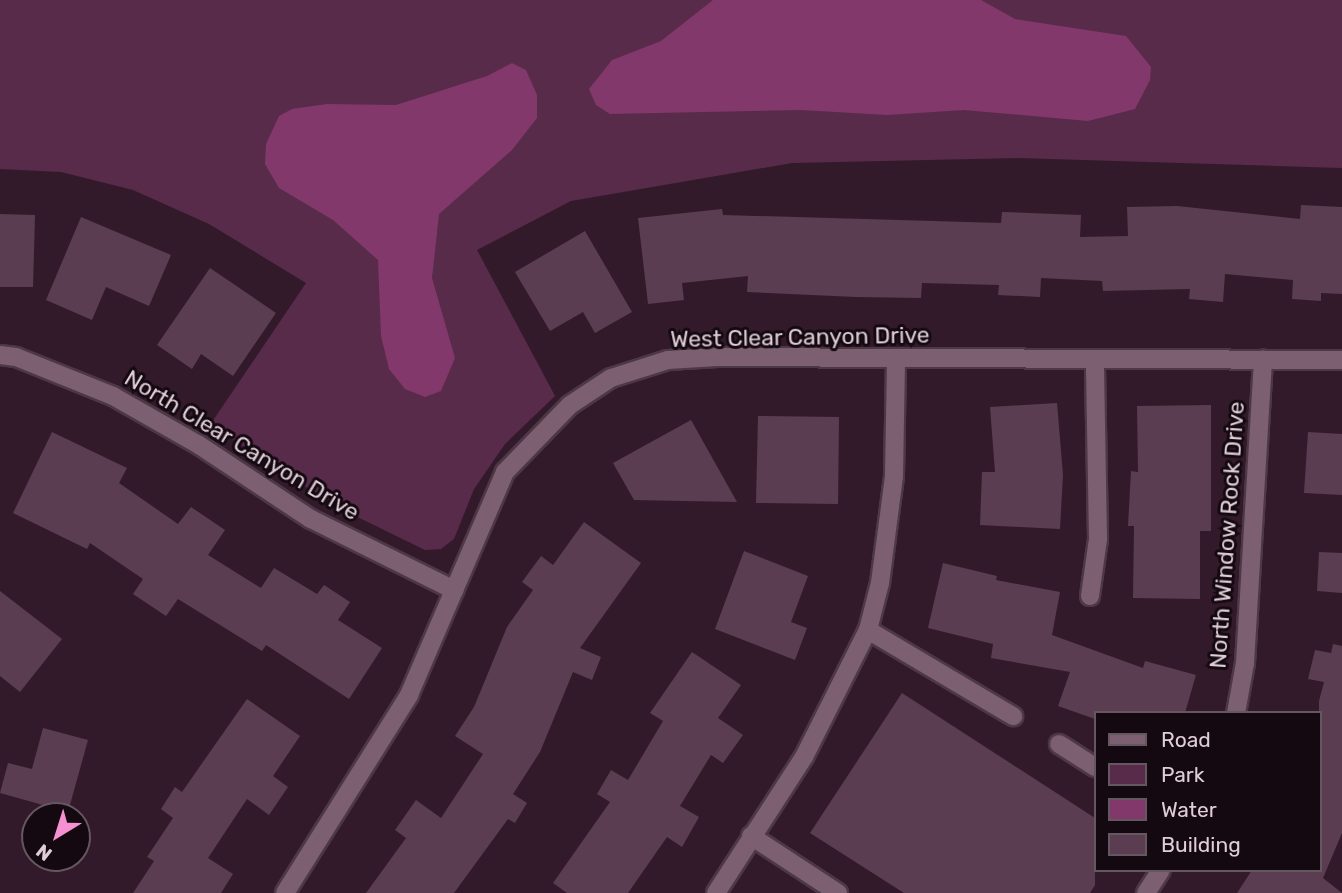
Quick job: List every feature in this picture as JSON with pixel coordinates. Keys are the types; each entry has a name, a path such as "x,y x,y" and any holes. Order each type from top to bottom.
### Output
{"street":[{"name":"North Clear Canyon Drive","path":"0,355 16,357 113,396 199,445 311,519 454,590"},
{"path":"716,893 804,757 868,630 880,583 894,476 896,359"},
{"name":"West Clear Canyon Drive","path":"285,893 409,695 505,472 570,405 611,378 668,360 1342,360"},
{"path":"1090,596 1098,539 1095,360"},
{"name":"North Window Rock Drive","path":"1236,711 1246,650 1263,360"},
{"path":"868,630 1013,716"},
{"path":"1059,744 1094,766"},
{"path":"751,836 838,893"},
{"path":"1146,893 1160,872"}],"green space":[{"path":"0,0 1342,0 1342,168 1018,158 792,163 571,201 477,250 555,396 505,444 474,489 454,539 441,549 425,550 335,506 210,425 306,283 209,224 133,190 61,172 0,169"}],"water":[{"path":"713,0 981,0 1015,19 1126,36 1151,67 1150,80 1135,109 1088,121 964,110 887,115 801,110 610,114 596,105 589,89 612,60 661,41"},
{"path":"512,63 526,70 537,95 537,118 512,150 439,214 432,278 455,358 441,391 425,397 405,389 389,369 381,336 378,260 333,220 279,188 265,164 266,144 279,116 292,109 327,104 396,105 487,76"}],"building":[{"path":"1301,205 1342,207 1342,294 1321,293 1321,301 1292,299 1293,280 1225,274 1223,302 1189,299 1190,289 1103,291 1102,281 1041,278 1040,297 998,295 999,285 922,283 921,298 747,292 748,276 682,283 684,300 648,304 638,218 722,209 723,215 1001,223 1002,212 1081,215 1080,237 1128,236 1127,207 1177,206 1300,219"},
{"path":"0,214 35,215 33,287 0,287"},
{"path":"81,217 171,255 149,306 106,287 92,320 46,300"},
{"path":"585,231 632,312 595,333 583,312 550,331 515,272"},
{"path":"210,268 276,313 233,376 201,354 192,369 157,345"},
{"path":"1057,403 1063,475 1060,529 980,525 982,472 995,472 990,407"},
{"path":"1211,405 1211,531 1200,531 1200,599 1133,598 1134,526 1128,526 1131,471 1138,472 1137,406"},
{"path":"758,416 839,417 838,504 756,503"},
{"path":"691,420 737,502 634,500 613,463"},
{"path":"52,432 127,468 119,483 178,524 191,507 225,530 208,555 261,588 274,568 317,594 324,585 350,602 338,620 382,648 349,699 266,645 262,651 178,599 166,616 133,594 143,579 90,543 87,549 13,513"},
{"path":"1308,432 1342,434 1342,495 1304,493"},
{"path":"584,522 641,563 580,648 601,657 592,680 573,672 540,752 513,794 527,803 515,823 508,819 454,893 366,893 406,838 395,830 416,800 441,818 483,754 455,736 474,707 507,627 533,590 522,582 541,556 553,565"},
{"path":"744,551 808,576 791,622 807,628 795,660 715,629"},
{"path":"1319,552 1342,553 1342,593 1317,591"},
{"path":"943,563 997,576 996,580 1060,592 1052,635 1143,668 1145,661 1196,675 1186,711 1094,711 1094,719 1058,706 1070,672 991,658 993,644 928,628"},
{"path":"0,591 62,639 20,692 0,676"},
{"path":"1333,644 1342,646 1342,833 1323,878 1342,893 1237,893 1251,872 1321,872 1319,701 1324,682 1308,679 1315,650 1331,653"},
{"path":"692,652 741,685 718,718 743,735 723,763 711,755 680,806 699,817 682,847 667,837 628,893 567,893 553,883 610,802 597,794 611,770 628,780 663,721 650,713"},
{"path":"902,693 1094,817 1095,885 1090,893 904,893 810,833"},
{"path":"247,699 300,736 273,776 288,787 269,815 247,799 208,858 233,874 221,893 133,893 154,861 147,857 173,818 161,809 175,787 182,792"},
{"path":"43,728 88,740 71,802 32,802 0,793 8,763 32,769"}]}
